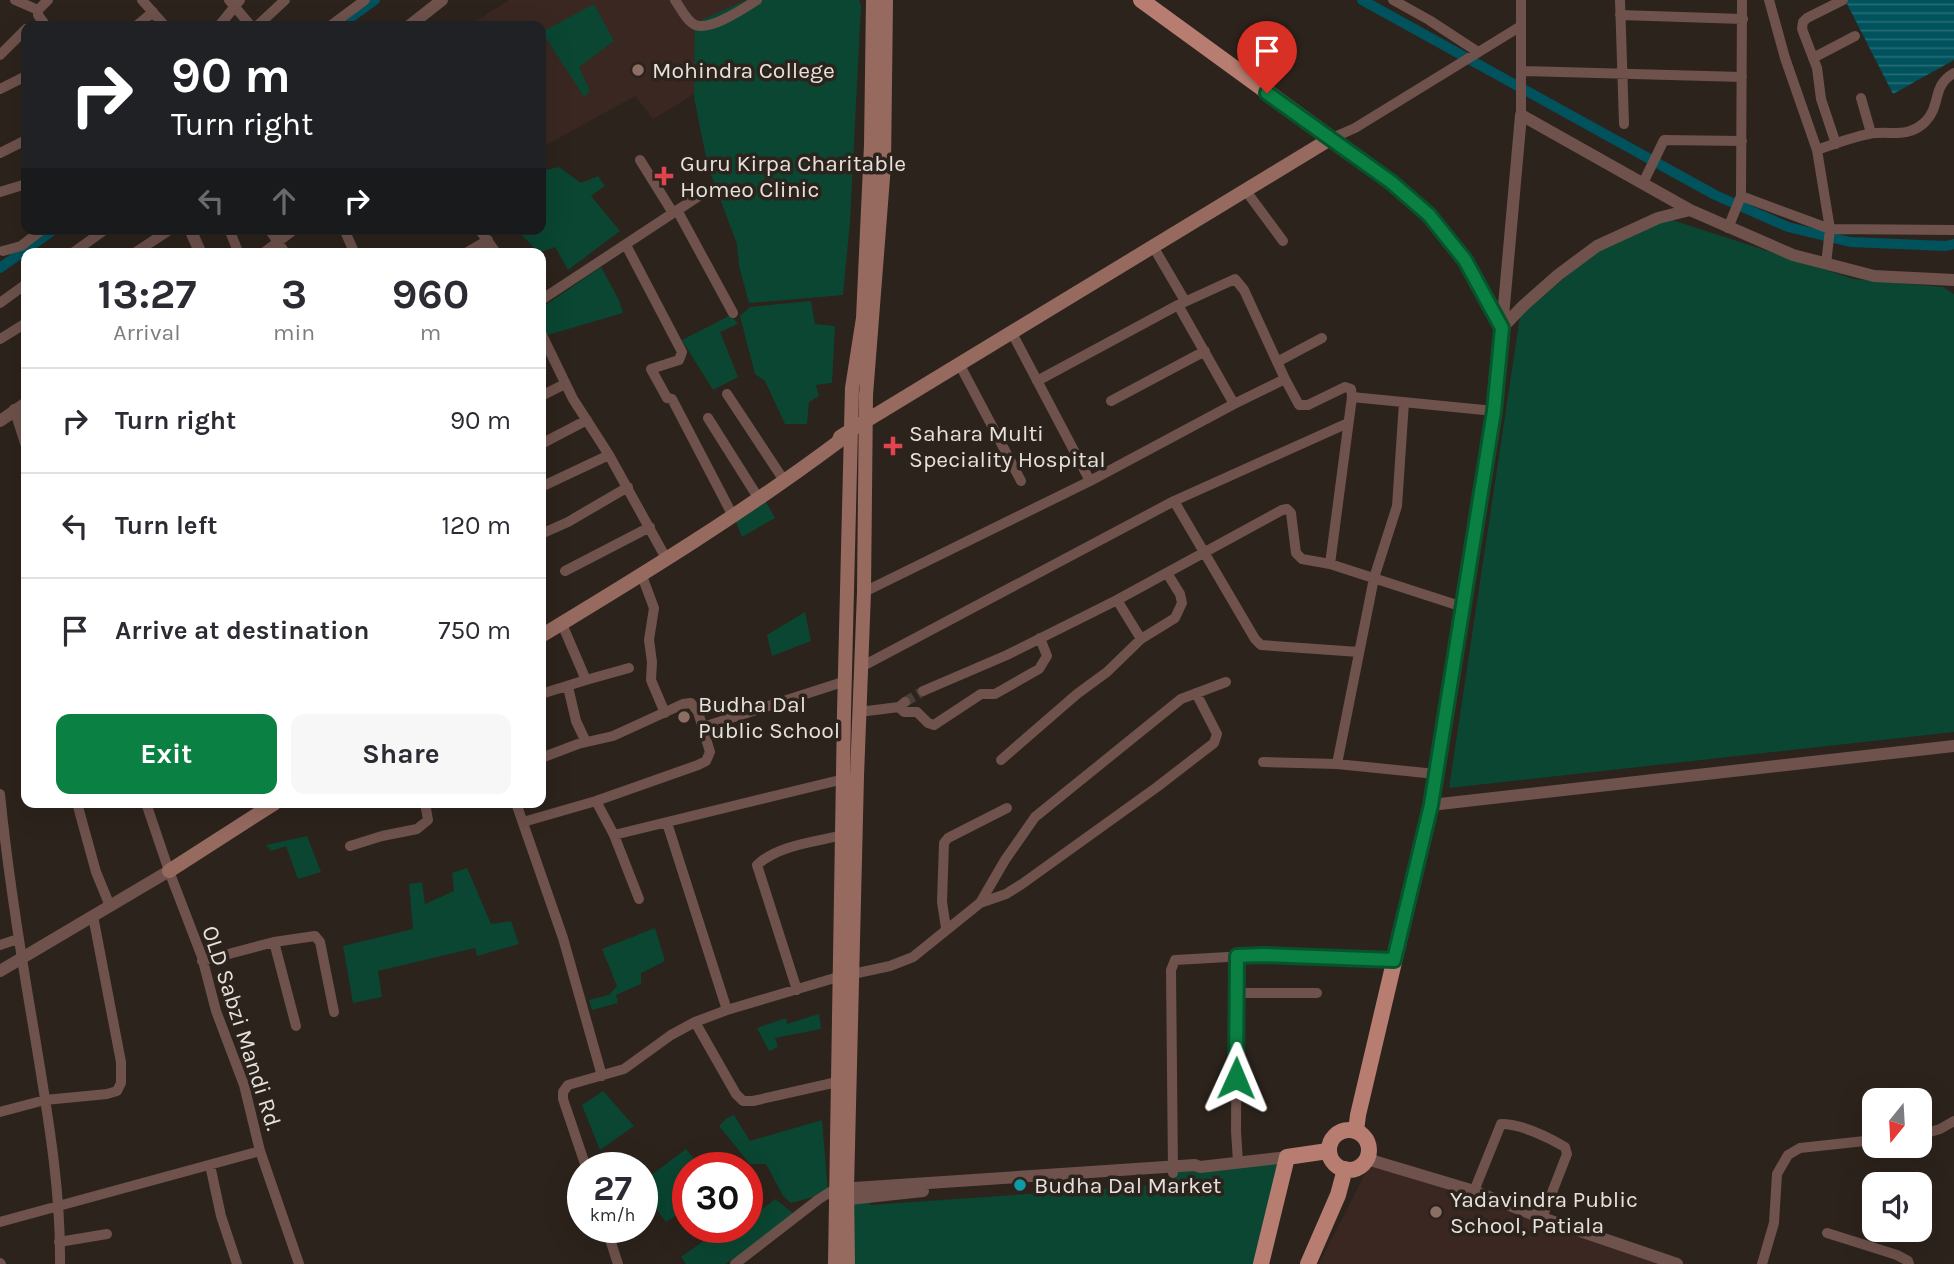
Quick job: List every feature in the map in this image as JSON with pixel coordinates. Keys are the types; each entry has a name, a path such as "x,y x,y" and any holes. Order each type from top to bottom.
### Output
{"main road":[{"path":"873,0 876,196"},
{"path":"835,1264 841,1194 844,712 854,433 868,357 886,0"},
{"path":"1141,0 1391,182 1429,215 1465,260 1502,328 1494,411 1431,805 1356,1131"},
{"path":"546,633 667,560 854,433 1334,142"},
{"path":"854,433 963,371 1013,336"},
{"path":"848,1264 841,1194 837,1082 864,592 854,433"},
{"path":"847,641 862,640"},
{"path":"169,871 267,808"},
{"path":"1349,1129 1366,1139 1369,1146 1367,1159 1358,1168 1345,1169 1334,1163 1328,1151 1329,1144 1337,1133 1349,1129"},
{"path":"1261,1264 1287,1157 1328,1151"},
{"path":"1308,1264 1339,1195 1345,1169"}],"street":[{"path":"15,0 38,13 43,21"},
{"path":"32,21 48,0"},
{"path":"142,0 161,21"},
{"path":"262,21 285,0"},
{"path":"337,21 365,0"},
{"path":"415,21 442,0"},
{"path":"676,0 692,23 700,27 711,25 757,0"},
{"path":"1393,0 1478,52"},
{"path":"1502,328 1521,115 1521,0"},
{"path":"1620,0 1624,124"},
{"path":"1728,228 1741,198 1742,0"},
{"path":"1769,0 1785,58 1817,149 1830,232 1827,258"},
{"path":"1836,144 1821,99 1820,77 1802,29 1803,22 1843,0"},
{"path":"222,21 235,2 248,21"},
{"path":"142,21 153,12"},
{"path":"1620,15 1743,19"},
{"path":"1334,142 1521,26"},
{"path":"0,55 21,34"},
{"path":"1813,58 1855,36"},
{"path":"1521,71 1742,77"},
{"path":"1817,149 1871,133 1908,133 1923,124 1931,115 1941,82 1954,73"},
{"path":"0,89 21,78"},
{"path":"1861,99 1871,133"},
{"path":"1521,115 1690,210 1793,255 1827,258 1874,276 1954,280"},
{"path":"1643,183 1661,142 1671,138 1742,141"},
{"path":"0,153 21,142"},
{"path":"640,160 675,212 733,313"},
{"path":"0,192 21,186"},
{"path":"546,297 708,190"},
{"path":"1249,194 1283,241"},
{"path":"1741,198 1830,232 1954,230"},
{"path":"1502,328 1549,282 1597,246 1658,218 1690,210"},
{"path":"3,251 22,246 36,235"},
{"path":"79,248 98,235"},
{"path":"142,248 162,235"},
{"path":"272,235 281,248"},
{"path":"270,248 287,235"},
{"path":"484,235 494,248"},
{"path":"474,248 488,240"},
{"path":"626,246 682,352 679,360 651,369 667,398 672,399 733,516"},
{"path":"1156,251 1234,404"},
{"path":"1037,381 1182,303 1235,279 1244,289 1284,379 1299,405 1308,404 1345,387 1351,389 1330,564"},
{"path":"0,303 21,288"},
{"path":"0,339 21,326"},
{"path":"1013,336 1090,481"},
{"path":"1277,362 1322,338"},
{"path":"546,344 565,384 628,487 667,560"},
{"path":"1111,401 1205,351"},
{"path":"963,371 1021,481"},
{"path":"864,592 1090,481 1284,379"},
{"path":"546,394 565,384"},
{"path":"727,394 785,482"},
{"path":"1352,397 1494,411"},
{"path":"1337,764 1374,578 1397,506 1404,402"},
{"path":"0,421 20,406"},
{"path":"708,418 759,499"},
{"path":"546,441 587,420"},
{"path":"861,667 1174,501 1348,423"},
{"path":"546,485 609,455"},
{"path":"546,532 628,487"},
{"path":"1174,501 1261,645 1359,652"},
{"path":"923,691 1007,655 1117,600 1287,509 1291,513 1296,553 1302,558 1330,564 1463,607"},
{"path":"565,571 650,527"},
{"path":"1001,760 1077,694 1107,672 1141,639 1175,618 1182,603 1180,594 1167,573"},
{"path":"642,576 654,608 649,640 653,662 651,675 665,713"},
{"path":"1117,600 1141,639"},
{"path":"562,624 586,680"},
{"path":"859,712 902,705 904,712 917,712 933,725 981,694 995,694 1039,669 1047,656 1040,638"},
{"path":"546,693 629,667"},
{"path":"703,727 846,681"},
{"path":"980,904 1004,860 1035,817 1181,699 1226,682"},
{"path":"568,687 576,721 586,742"},
{"path":"581,1152 563,1092 568,1085 624,1069 680,1029 727,1010 900,963 913,957 980,904 1006,894 1021,884 1214,743 1217,734 1196,692"},
{"path":"523,822 596,801 706,761 710,752 695,705 691,703 683,704 613,736 546,756"},
{"path":"1431,805 1954,746"},
{"path":"1263,762 1337,764 1436,775"},
{"path":"614,835 844,779"},
{"path":"0,794 18,939 45,1100 61,1264"},
{"path":"596,801 614,835 639,899"},
{"path":"78,808 96,872 110,906"},
{"name":"OLD Sabzi Mandi Rd.","path":"148,808 202,961 216,1011 244,1085 260,1151 299,1264"},
{"path":"350,846 416,829 428,820 426,808"},
{"path":"518,808 563,938 602,1076"},
{"path":"947,928 942,902 944,843 948,838 1007,808"},
{"path":"667,823 727,1010"},
{"path":"797,990 757,865 764,858 782,851 843,835"},
{"path":"0,971 169,871"},
{"path":"0,1112 45,1100 107,1094 117,1091 121,1083 121,1062 93,916"},
{"path":"202,961 274,942 315,936 320,942 334,1012"},
{"path":"0,945 18,939"},
{"path":"274,942 296,1026"},
{"path":"1172,1170 1172,964 1179,958 1263,955 1394,960"},
{"path":"1237,956 1238,1162"},
{"path":"1237,993 1317,993"},
{"path":"695,1023 736,1094 743,1101 837,1082"},
{"path":"1932,1131 1954,1121"},
{"path":"1474,1191 1501,1124 1549,1139 1565,1147 1567,1154 1542,1218"},
{"path":"1762,1264 1774,1223 1777,1174 1782,1161 1788,1154 1800,1148 1862,1141"},
{"path":"0,1222 260,1151"},
{"path":"735,1264 819,1199 841,1194 1172,1170 1195,1165 1200,1167 1287,1157"},
{"path":"1367,1159 1474,1191 1542,1218 1677,1264"},
{"path":"210,1165 221,1216 237,1264"},
{"path":"1828,1233 1896,1255 1909,1264"},
{"path":"59,1242 107,1234"},
{"path":"611,1243 618,1264"}],"shaded area":[{"name":"Mohindra College","path":"510,0 810,0 779,43 653,119 635,96 546,145 546,21 475,21"},
{"name":"Yadavindra Public School, Patiala","path":"1372,1160 1679,1264 1319,1264"}],"green space":[{"path":"746,0 859,0 861,6 850,222 843,295 749,303 739,266 737,244 708,167 694,97 695,23"},
{"path":"594,4 614,41 579,67 590,91 584,97 546,38 546,30"},
{"path":"559,167 581,183 598,176 605,186 591,196 620,231 568,270 555,247 546,250 546,248 534,248 522,235 546,235 546,170"},
{"path":"1663,217 1854,279 1943,287 1954,294 1954,732 1449,788 1520,316 1596,251"},
{"path":"601,267 623,313 546,335 546,305"},
{"path":"811,301 815,324 835,326 832,383 816,385 819,396 809,402 807,424 785,424 765,381 755,374 740,316 750,307"},
{"path":"731,315 738,324 720,332 738,377 713,390 682,340"},
{"path":"766,502 775,518 742,537 736,522"},
{"path":"805,612 811,641 772,656 767,635"},
{"path":"307,836 321,872 298,879 286,846 271,851 266,845"},
{"path":"467,868 491,924 511,921 519,944 477,956 475,948 378,971 382,997 353,1003 343,946 413,929 409,884 422,882 425,904 454,891 452,873"},
{"path":"655,928 665,961 641,973 641,984 616,995 618,1003 592,1010 589,1000 609,995 617,986 602,949"},
{"path":"819,1014 821,1029 775,1038 778,1047 769,1051 757,1028 786,1018 787,1024"},
{"path":"603,1091 634,1126 600,1150 582,1105"},
{"path":"734,1115 750,1141 822,1120 828,1193 791,1203 783,1196 766,1164 763,1164 763,1152 740,1152 719,1126"},
{"path":"1282,1156 1259,1264 842,1264 841,1197 871,1198 870,1205 1172,1184 1172,1164"},
{"path":"672,1160 672,1218 666,1222 658,1211 658,1170"},
{"path":"775,1199 793,1213 763,1238 763,1208"},
{"path":"701,1243 757,1243 725,1264 686,1264 681,1257"}],"water":[{"path":"1845,0 1954,0 1954,60 1893,94"}],"waterway":[{"path":"346,21 375,0"},
{"path":"1362,0 1715,195 1788,227 1850,242 1946,246 1954,244"},
{"path":"28,248 47,235"},
{"path":"0,268 21,253"}],"tunnel":[{"path":"905,702 923,691"}],"place":[{"name":"Mohindra College","path":"638,70"},
{"name":"Guru Kirpa Charitable Homeo Clinic","path":"664,176"},
{"name":"Sahara Multi Speciality Hospital","path":"893,446"},
{"name":"Budha Dal Public School","path":"684,717"},
{"name":"Budha Dal Market","path":"1020,1185"},
{"name":"Yadavindra Public School, Patiala","path":"1436,1212"}],"route":[{"path":"1236,1078 1237,956 1394,960 1431,805 1494,411 1502,328 1465,260 1429,215 1391,182 1267,93"}]}
